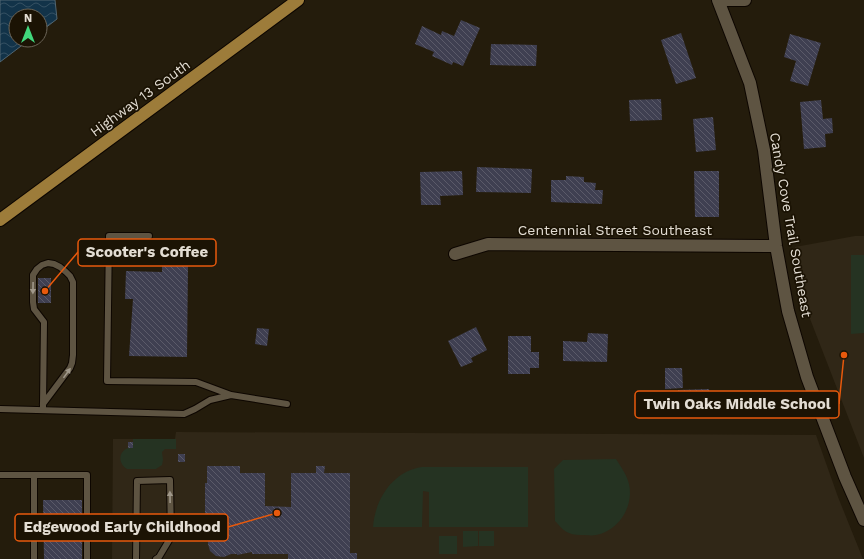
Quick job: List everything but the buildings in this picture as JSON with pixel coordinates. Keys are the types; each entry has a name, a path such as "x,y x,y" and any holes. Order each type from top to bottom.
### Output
{"main road":[{"name":"Highway 13 South","path":"0,220 298,0"}],"street":[{"path":"718,0 745,0"},
{"name":"Candy Cove Trail Southeast","path":"718,0 750,83 764,150 776,246 788,312 807,377 845,477 864,520"},
{"name":"Centennial Street Southeast","path":"455,254 488,244 776,246"}],"lane":[{"path":"149,236 109,236 107,381 196,382 231,395 287,404"},
{"path":"48,263 60,267 70,276 73,282 73,355 70,368 43,407 44,322 34,309 33,275 42,265 48,263"},
{"path":"0,409 43,407 184,414 210,400 231,395"},
{"path":"0,475 87,475 87,559"},
{"path":"34,475 34,559"},
{"path":"136,559 137,481 170,480 171,537 159,557 156,559"}],"shaded area":[{"path":"855,236 864,236 864,458 807,311 795,247"},
{"path":"176,432 816,435 838,497 863,559 112,559 113,439 175,439"}],"green space":[{"path":"851,255 864,255 864,333 851,334"},
{"path":"133,439 176,439 176,449 165,449 162,452 162,465 156,469 127,469 121,463 120,459 125,450 133,447"},
{"path":"616,459 628,481 630,492 627,509 618,523 604,533 596,535 574,535 561,528 555,521 554,469 563,460"},
{"path":"422,467 528,467 528,527 429,527 429,492 423,491 422,527 373,527 377,506 387,488 402,474"},
{"path":"463,531 478,531 478,546 463,547"},
{"path":"479,531 494,531 494,546 479,546"},
{"path":"439,536 457,536 457,554 439,554"}],"water":[{"path":"0,0 55,0 57,19 48,26 48,8 8,8 8,48 18,48 0,62"}],"place":[{"name":"Scooter's Coffee","path":"45,291"},
{"name":"Twin Oaks Middle School","path":"844,355"},
{"name":"Edgewood Early Childhood","path":"277,513"}]}
